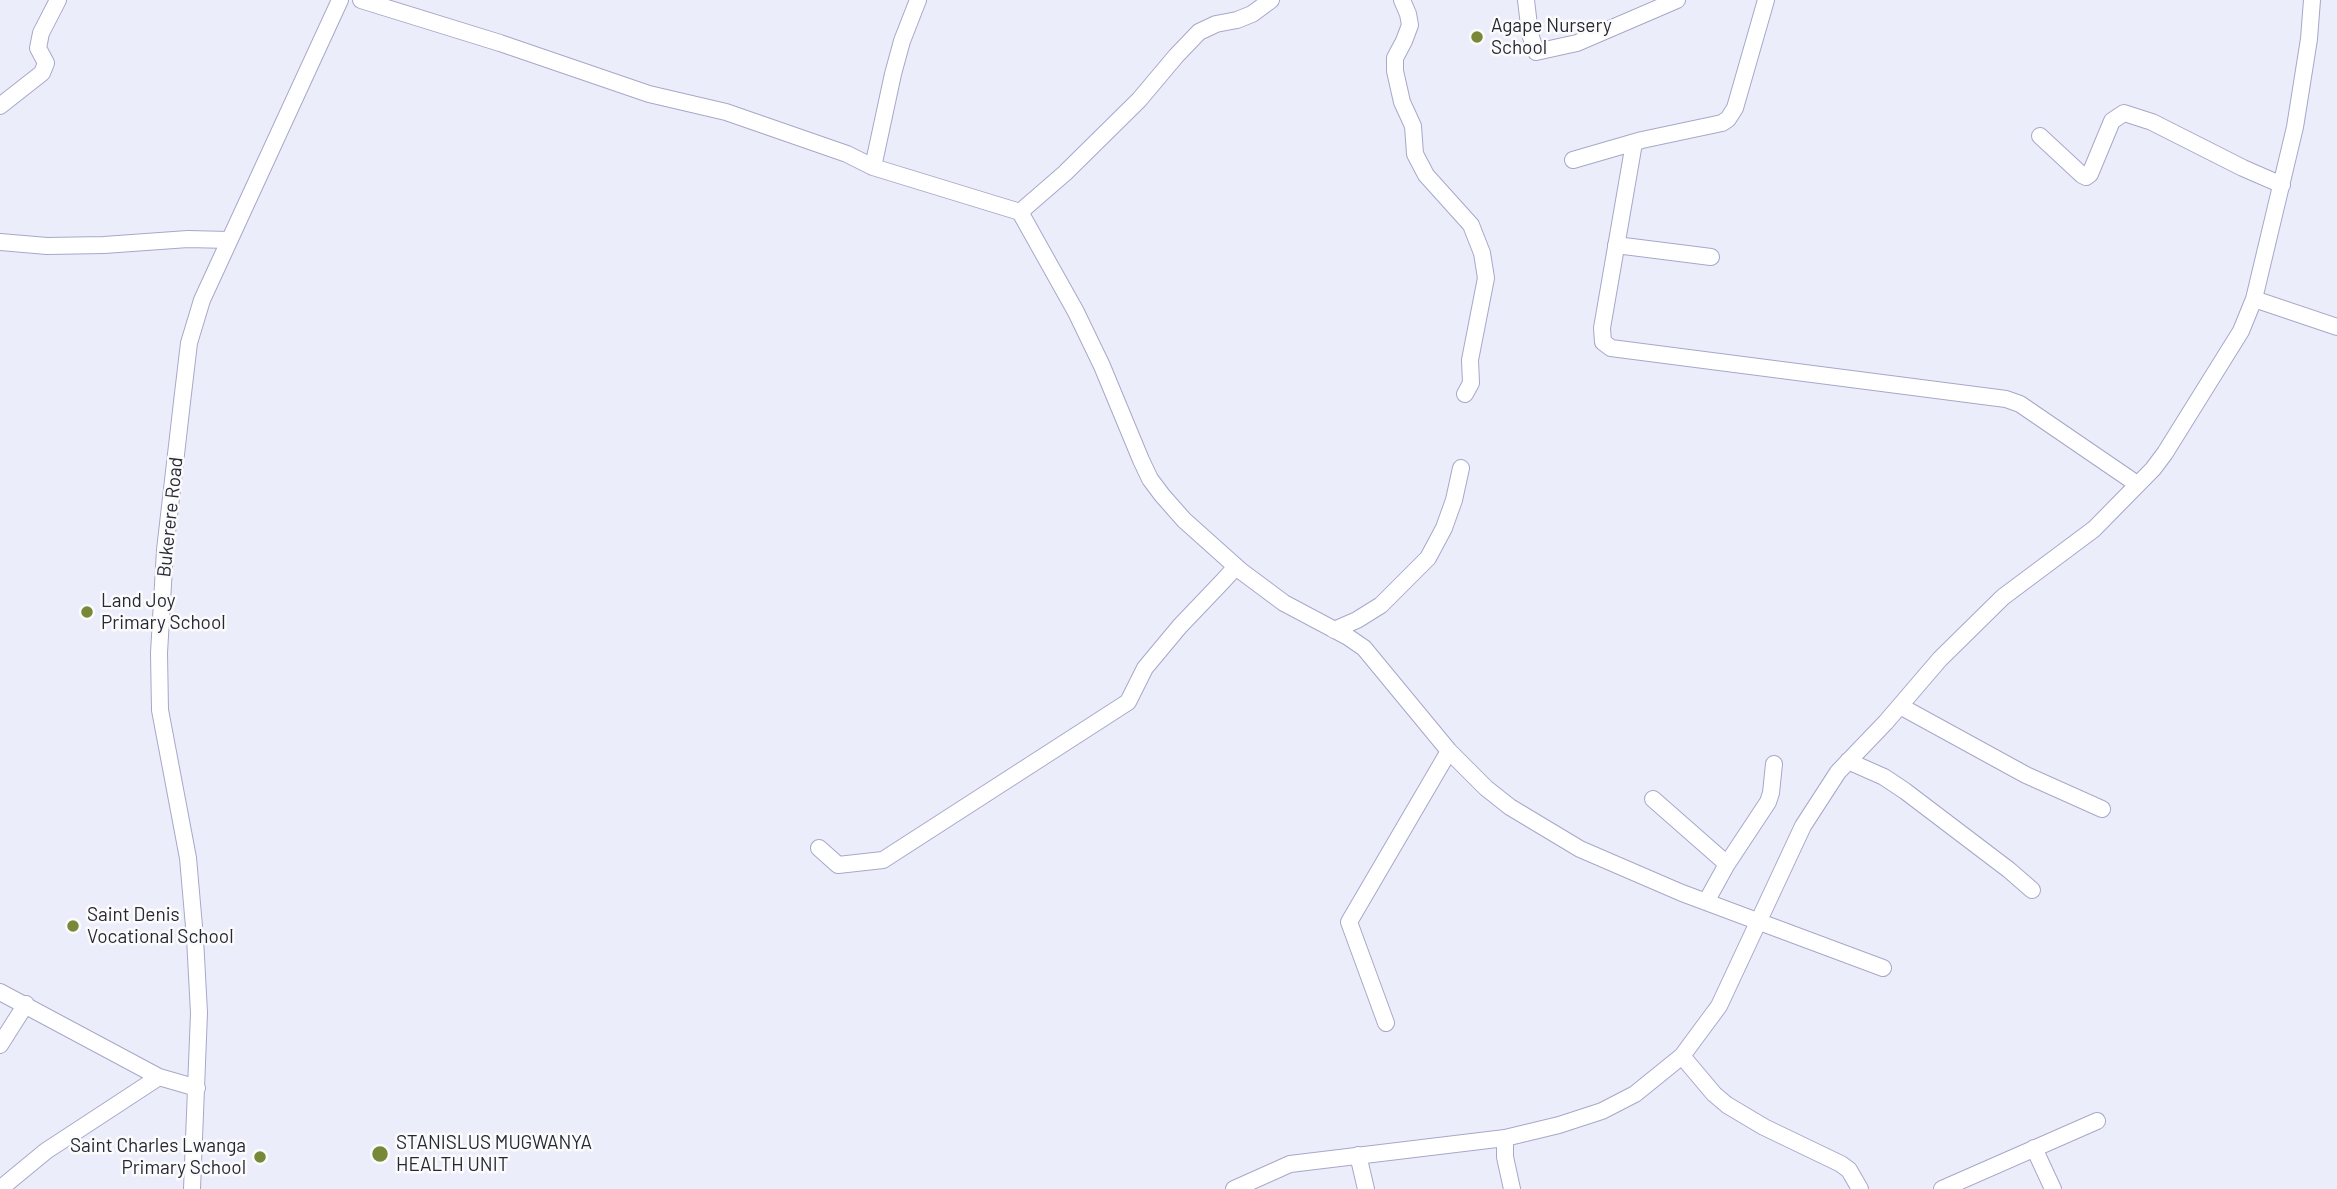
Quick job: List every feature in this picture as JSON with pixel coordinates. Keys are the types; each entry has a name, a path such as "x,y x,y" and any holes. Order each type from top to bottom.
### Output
{"street":[{"path":"0,106 42,74 46,64 38,48 41,33 58,0"},
{"name":"Bukerere Road","path":"192,1189 199,1013 193,915 188,858 160,710 159,653 165,550 190,344 201,300 340,0"},
{"path":"362,0 649,94 726,112 847,154 873,167 1020,212 1076,312 1150,479 1184,520 1233,564 1284,603 1364,648 1449,751 1486,788 1510,807 1580,849 1757,923 1883,968"},
{"path":"873,167 893,74 918,0"},
{"path":"1020,212 1065,173 1139,100 1199,32 1216,24 1252,14 1271,0"},
{"path":"1402,0 1410,25 1395,58 1395,71 1402,102 1413,126 1415,154 1426,175 1471,225 1482,253 1486,278 1470,360 1471,383 1465,394"},
{"path":"1527,0 1530,34 1536,52 1577,43 1677,0"},
{"path":"1573,160 1722,123 1728,119 1735,108 1766,0"},
{"path":"1234,1189 1290,1164 1505,1138 1559,1125 1602,1111 1635,1094 1682,1056 1720,1006 1803,826 1838,772 1940,659 2003,597 2094,529 2137,484 2165,453 2241,331 2254,299 2295,127 2309,39 2312,0"},
{"path":"2040,136 2086,177 2090,174 2112,121 2124,113 2152,122 2282,185"},
{"path":"1634,143 1602,328 1603,342 1611,348 2006,400 2020,404 2137,484"},
{"path":"0,242 47,246 188,239 229,240"},
{"path":"1616,245 1711,257"},
{"path":"2254,299 2337,327"},
{"path":"1334,630 1381,606 1427,558 1444,528 1461,468"},
{"path":"819,848 838,865 883,860 1128,702 1145,668 1233,570 1233,564"},
{"path":"1900,706 2026,775 2102,809"},
{"path":"1386,1023 1349,922 1449,751"},
{"path":"1848,761 1884,777 1905,791 2032,890"},
{"path":"1706,902 1727,864 1768,802 1774,764"},
{"path":"1653,799 1727,864"},
{"path":"0,992 159,1077 197,1088"},
{"path":"0,1045 26,1004"},
{"path":"1682,1056 1714,1094 1727,1105 1764,1127 1840,1164 1849,1170 1860,1189"},
{"path":"0,1189 46,1151 159,1077"},
{"path":"1942,1189 2097,1121"},
{"path":"1505,1138 1505,1157 1512,1189"},
{"path":"2034,1148 2053,1189"},
{"path":"1358,1156 1366,1189"}],"place":[{"name":"Agape Nursery School","path":"1477,37"},
{"name":"Land Joy Primary School","path":"87,612"},
{"name":"Saint Denis Vocational School","path":"73,926"},
{"name":"STANISLUS MUGWANYA HEALTH UNIT","path":"380,1154"},
{"name":"Saint Charles Lwanga Primary School","path":"260,1157"}]}
